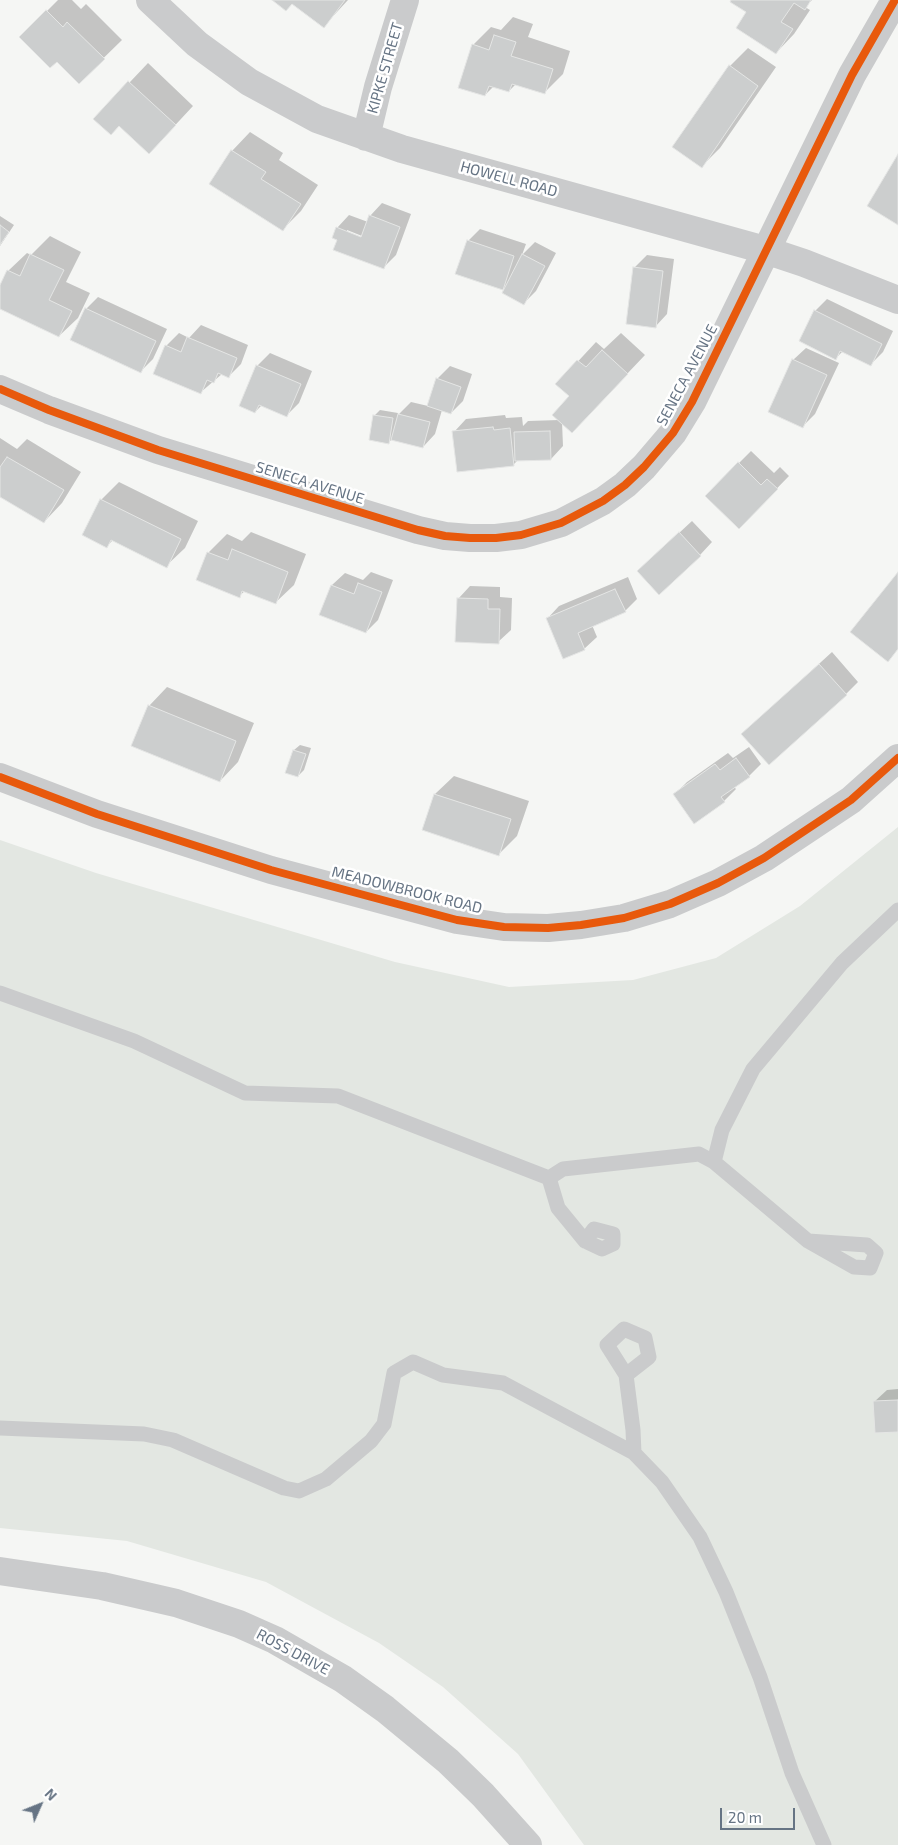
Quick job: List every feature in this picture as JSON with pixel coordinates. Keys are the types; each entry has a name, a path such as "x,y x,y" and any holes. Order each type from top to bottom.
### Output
{"street":[{"name":"HOWELL ROAD","path":"150,0 197,44 249,82 317,118 402,149 765,250 804,263 898,300"},
{"name":"KIPKE STREET","path":"366,137 383,71 405,0"},
{"name":"SENECA AVENUE","path":"0,389 49,410 158,450 418,530 445,536 470,538 521,535 561,524 625,485 644,467 674,432 692,402 852,75 895,0"},
{"name":"MEADOWBROOK ROAD","path":"0,777 97,814 271,870 457,920 504,926 548,928 581,926 624,918 670,904 718,883 764,858 852,800 898,758"},
{"name":"ROSS DRIVE","path":"0,1571 102,1586 176,1603 239,1624 275,1640 343,1679 385,1709 448,1761 483,1795 528,1845"}],"lane":[{"path":"714,1162 722,1130 753,1069 842,963 898,910"},
{"path":"0,993 134,1041 245,1093 338,1096 548,1178"},
{"path":"548,1178 563,1169 699,1154 714,1162 808,1241"},
{"path":"548,1178 558,1208 585,1241"},
{"path":"0,1428 144,1434 163,1438 196,1449 284,1488 299,1492 326,1480 371,1441 384,1424 394,1372 413,1362 443,1375 503,1382 634,1453 662,1482 703,1545 726,1592 760,1677 792,1773 824,1845"},
{"path":"626,1375 634,1453"}],"shaded area":[{"path":"898,827 898,1845 584,1845 518,1754 443,1687 379,1643 266,1582 127,1541 0,1528 0,840 96,873 395,962 509,987 633,980 716,958 800,906"}],"building":[{"path":"272,0 345,0 324,28 292,4 286,11"},
{"path":"731,0 811,0 805,10 794,3 781,22 793,29 776,54 736,28 746,12 730,2"},
{"path":"46,10 63,27 67,22 105,59 79,84 57,62 50,68 19,37"},
{"path":"494,35 516,42 511,56 553,69 545,94 512,84 509,92 489,86 485,96 458,88 472,44 489,50"},
{"path":"729,65 758,86 702,168 672,147"},
{"path":"128,81 176,125 149,154 119,126 111,135 93,119"},
{"path":"231,150 266,172 261,179 301,204 283,231 209,184"},
{"path":"898,154 898,225 867,206"},
{"path":"369,215 400,227 384,269 333,250 337,240 332,238 336,227 361,237"},
{"path":"0,225 9,232 0,245"},
{"path":"467,240 514,256 503,290 455,274"},
{"path":"30,254 64,270 49,300 72,311 59,337 0,309 0,285 7,270 20,276"},
{"path":"522,254 545,266 524,305 502,293"},
{"path":"633,267 663,271 656,328 626,324"},
{"path":"85,308 156,341 141,373 70,340"},
{"path":"814,310 882,344 871,366 840,351 836,360 799,341"},
{"path":"187,337 237,358 229,378 218,373 214,383 207,380 201,394 153,374 165,345 181,352"},
{"path":"602,350 628,374 572,433 552,415 569,396 555,384 577,360 586,367"},
{"path":"792,359 827,375 803,428 768,412"},
{"path":"256,365 301,384 287,417 259,405 255,413 239,406"},
{"path":"436,378 461,387 451,414 427,406"},
{"path":"398,414 430,422 423,448 391,440"},
{"path":"373,415 393,418 389,444 369,440"},
{"path":"493,427 494,430 510,428 514,466 457,472 452,431"},
{"path":"550,431 551,460 515,461 514,432"},
{"path":"7,457 64,490 44,523 0,497 0,467"},
{"path":"738,462 761,485 767,479 778,489 739,529 705,496"},
{"path":"100,499 181,539 167,568 111,540 107,548 82,535"},
{"path":"679,532 701,556 659,595 637,571"},
{"path":"232,549 288,572 276,604 242,591 240,598 196,580 207,552 228,560"},
{"path":"898,572 898,649 888,662 850,632"},
{"path":"358,583 382,592 366,633 319,615 331,585 354,594"},
{"path":"615,589 626,612 578,633 585,650 563,659 546,618"},
{"path":"457,598 488,599 488,609 500,609 499,644 455,642"},
{"path":"819,664 847,695 769,765 741,734"},
{"path":"148,705 236,741 220,782 131,746"},
{"path":"293,750 306,754 298,777 285,773"},
{"path":"736,758 750,777 721,797 725,802 694,824 673,794 715,764 720,770"},
{"path":"434,794 511,819 499,856 422,830"},
{"path":"898,1400 898,1432 875,1433 873,1401"}],"cycle path":[{"path":"0,389 49,410 158,450 418,530 445,536 496,538 521,535 561,523 603,501 625,485 644,467 673,433 692,402 852,75 895,0"},
{"path":"0,777 97,814 271,870 457,920 504,927 548,928 624,918 670,904 718,883 764,858 851,800 898,758"}]}
